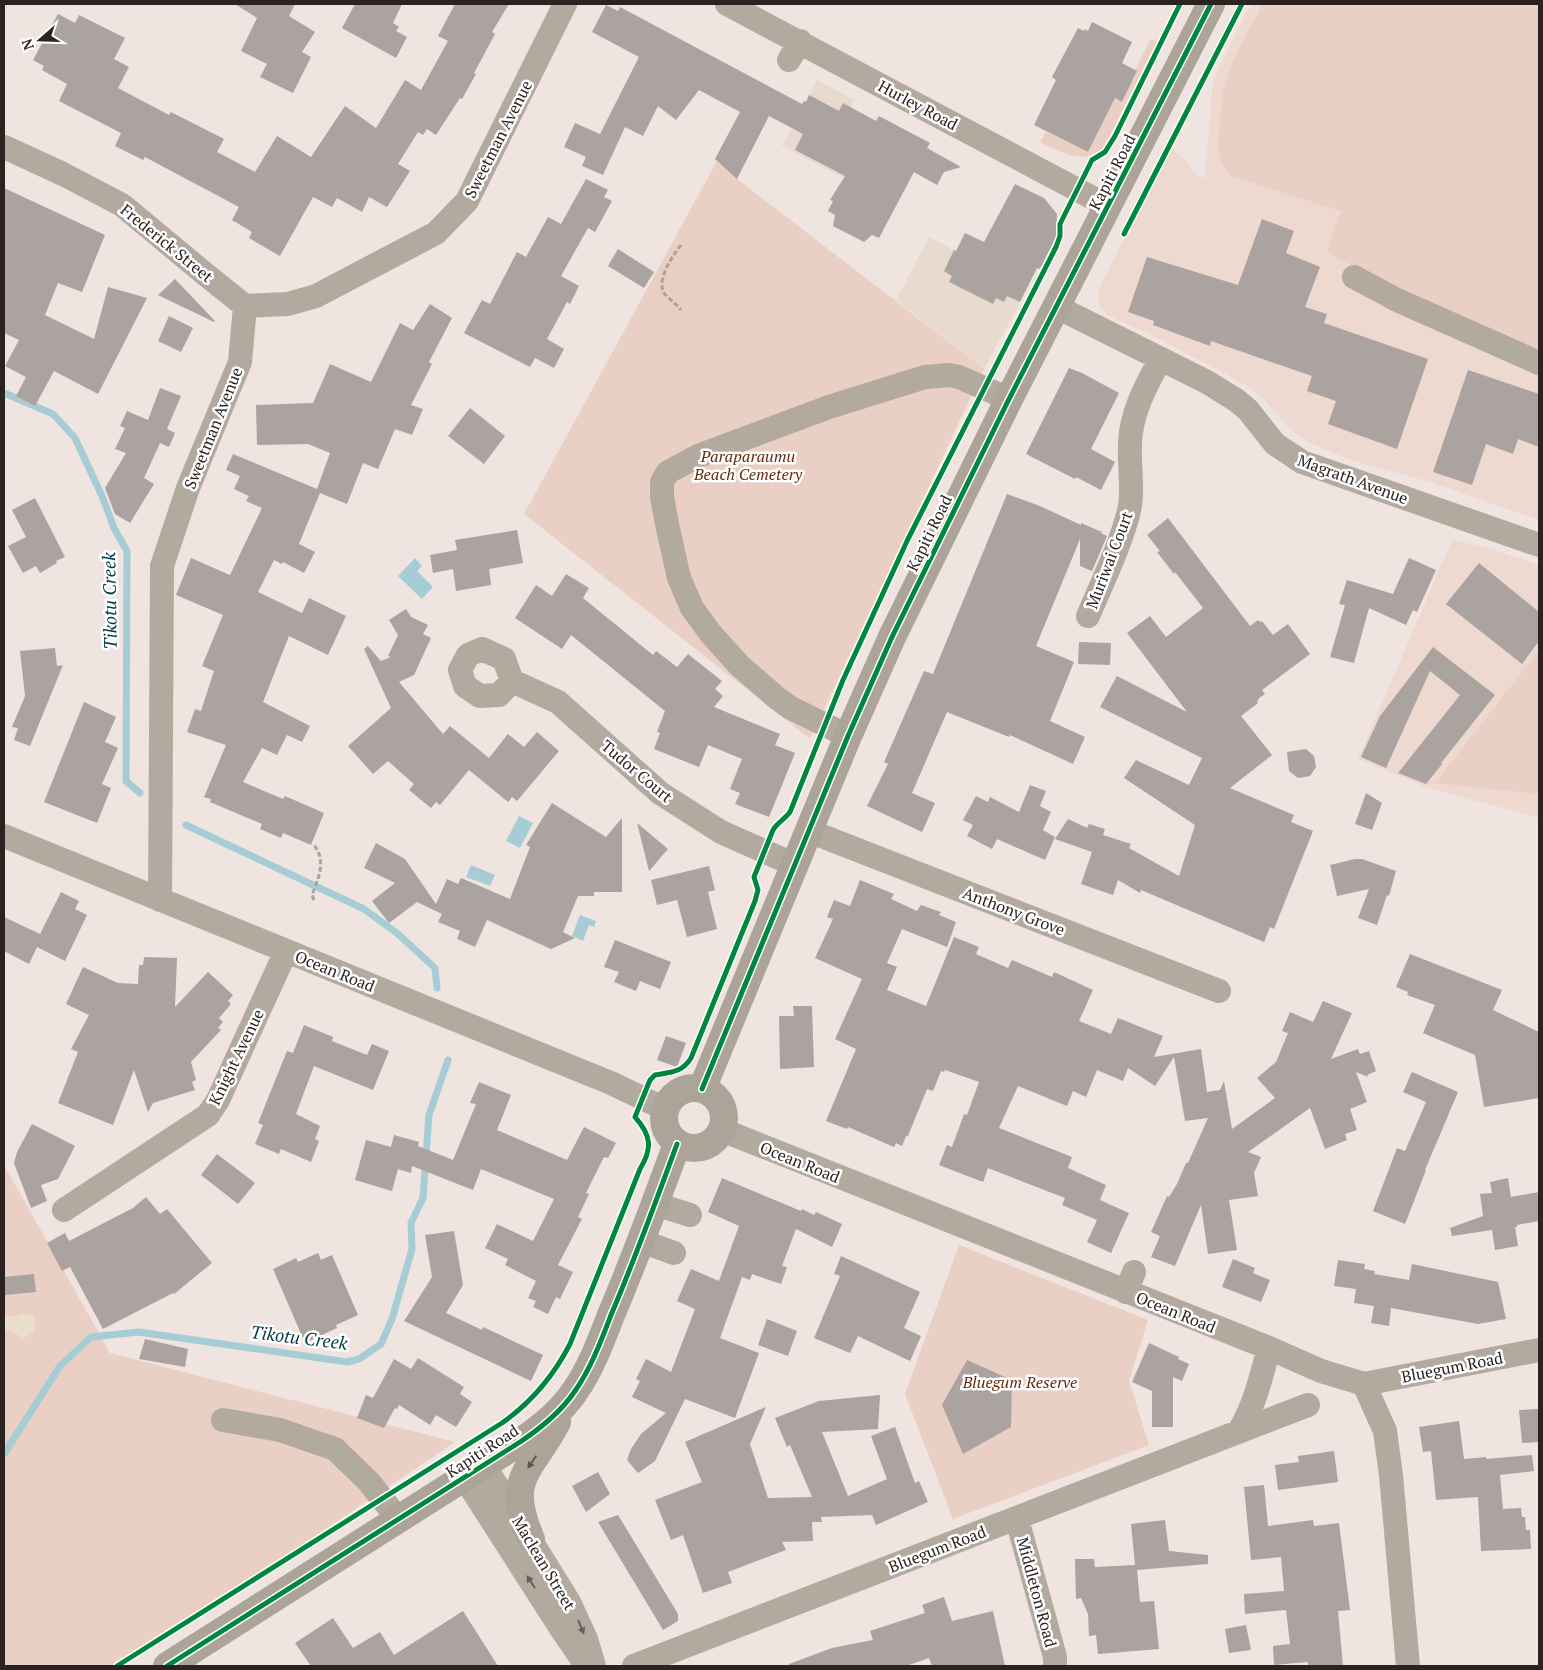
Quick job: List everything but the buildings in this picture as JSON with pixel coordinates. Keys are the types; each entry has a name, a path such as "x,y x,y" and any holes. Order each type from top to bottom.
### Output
{"main road":[{"name":"Kapiti Road","path":"702,1089 848,736 892,637 1009,399 1211,4"},
{"path":"692,1088 702,1089 713,1095 720,1105 724,1117 722,1130 708,1145 698,1148 687,1148 677,1144 667,1132 664,1117 665,1109 669,1101 676,1094 692,1088"},
{"name":"Kapiti Road","path":"168,1666 541,1427 565,1404 575,1391 589,1366 626,1279 677,1144"},
{"path":"531,1539 520,1510 520,1486 526,1469 551,1435 565,1404"}],"street":[{"name":"Sweetman Avenue","path":"160,900 162,566 188,488 240,362 245,306 288,304 316,296 436,233 467,201 565,4"},
{"name":"Hurley Road","path":"727,4 795,51 1108,206"},
{"name":"Frederick Street","path":"4,148 63,174 122,205 245,306"},
{"path":"1354,277 1397,300 1539,363"},
{"name":"Magrath Avenue","path":"1057,307 1207,382 1236,400 1253,416 1275,444 1302,462 1539,545"},
{"name":"Muriwai Court","path":"1088,616 1125,525 1130,504 1130,442 1134,418 1142,396 1160,360"},
{"path":"848,736 791,708 777,698 740,666 711,634 692,608 679,578 662,497 662,482 668,472 698,456 829,407 925,377 949,375 959,377 1009,399"},
{"name":"Tudor Court","path":"512,681 558,702 660,793 721,832 795,865"},
{"name":"Anthony Grove","path":"809,831 1219,991"},
{"name":"Ocean Road","path":"4,836 611,1083 665,1109"},
{"name":"Knight Avenue","path":"64,1210 208,1115 218,1100 286,951"},
{"name":"Ocean Road","path":"722,1130 1130,1282 1321,1371 1364,1384"},
{"path":"655,1204 690,1215"},
{"path":"640,1241 674,1252"},
{"path":"1239,1431 1248,1417 1255,1399 1269,1348"},
{"name":"Bluegum Road","path":"1364,1384 1539,1350"},
{"path":"1364,1384 1384,1431 1391,1475 1408,1666"},
{"name":"Bluegum Road","path":"634,1666 1308,1405"},
{"path":"223,1420 280,1430 335,1449 369,1482 398,1519"},
{"name":"Maclean Street","path":"474,1471 531,1539 569,1602 586,1639 594,1666"},
{"name":"Maclean Street","path":"474,1471 562,1630 587,1666"},
{"name":"Middleton Road","path":"1017,1519 1055,1657 1055,1666"}],"path":[{"path":"681,245 667,266 662,288 664,293 681,310"},
{"path":"314,845 321,858 321,867 312,895 314,900"}],"shaded area":[{"path":"1251,4 1539,4 1539,520 1433,483 1351,460 1308,442 1295,433 1259,395 1246,385 1150,334 1107,315 1100,307 1097,297 1098,291 1170,146 1187,162 1196,175 1205,178 1213,80"},
{"path":"817,80 854,100 845,116 856,150 845,179 782,146 792,129 790,127"},
{"path":"965,233 1037,268 984,369 896,300 929,237 956,251"},
{"path":"1452,540 1490,548 1539,565 1539,818 1425,787 1358,759"}],"green space":[{"path":"1263,4 1539,4 1539,356 1431,309 1327,252 1341,211 1231,176 1226,170 1220,157 1218,144 1224,88 1236,55"},
{"path":"1151,39 1157,42 1105,145 1098,152 1082,157 1074,156 1065,154 1040,142 1046,132 1088,152 1115,98 1122,102 1137,72 1135,70"},
{"name":"Paraparaumu Beach Cemetery","path":"717,161 737,179 984,369 810,739 524,514"},
{"path":"1539,650 1539,794 1435,783"},
{"path":"4,1165 110,1353 455,1442 122,1666 4,1666"},
{"name":"Bluegum Reserve","path":"959,1245 1148,1320 1129,1381 1149,1445 953,1519 905,1394"}],"sand":[{"path":"24,1313 32,1315 36,1323 30,1335 22,1338 14,1332 4,1329 4,1315 11,1317"}],"water":[{"path":"415,558 422,566 417,571 433,587 422,599 398,576"},
{"path":"519,816 533,823 520,848 506,841"},
{"path":"471,865 495,875 490,886 466,877"},
{"path":"580,915 596,921 594,927 589,925 583,941 572,936"}],"waterway":[{"name":"Tikotu Creek","path":"4,393 53,414 75,438 102,496 114,528 127,551 126,781 140,793"},
{"name":"Tikotu Creek","path":"186,825 364,909 398,934 435,968 437,988"},
{"name":"Tikotu Creek","path":"4,1454 60,1366 91,1337 139,1332 347,1362 359,1359 381,1344 392,1319 412,1249 411,1223 423,1198 429,1115 448,1060"}],"cycle path":[{"path":"117,1666 502,1423 523,1406 549,1378 570,1344 647,1155 647,1136 635,1117 650,1080 655,1075 684,1067 691,1058 755,901 758,890 754,877 773,830 790,812 843,680 908,539 1056,247 1060,236 1060,224 1092,160 1105,152 1115,136 1180,4"},
{"path":"702,1089 848,736 892,637 1009,399 1211,4"},
{"path":"1124,234 1242,4"},
{"path":"167,1666 520,1442 557,1413 575,1391 595,1354 637,1251 677,1144"}]}
